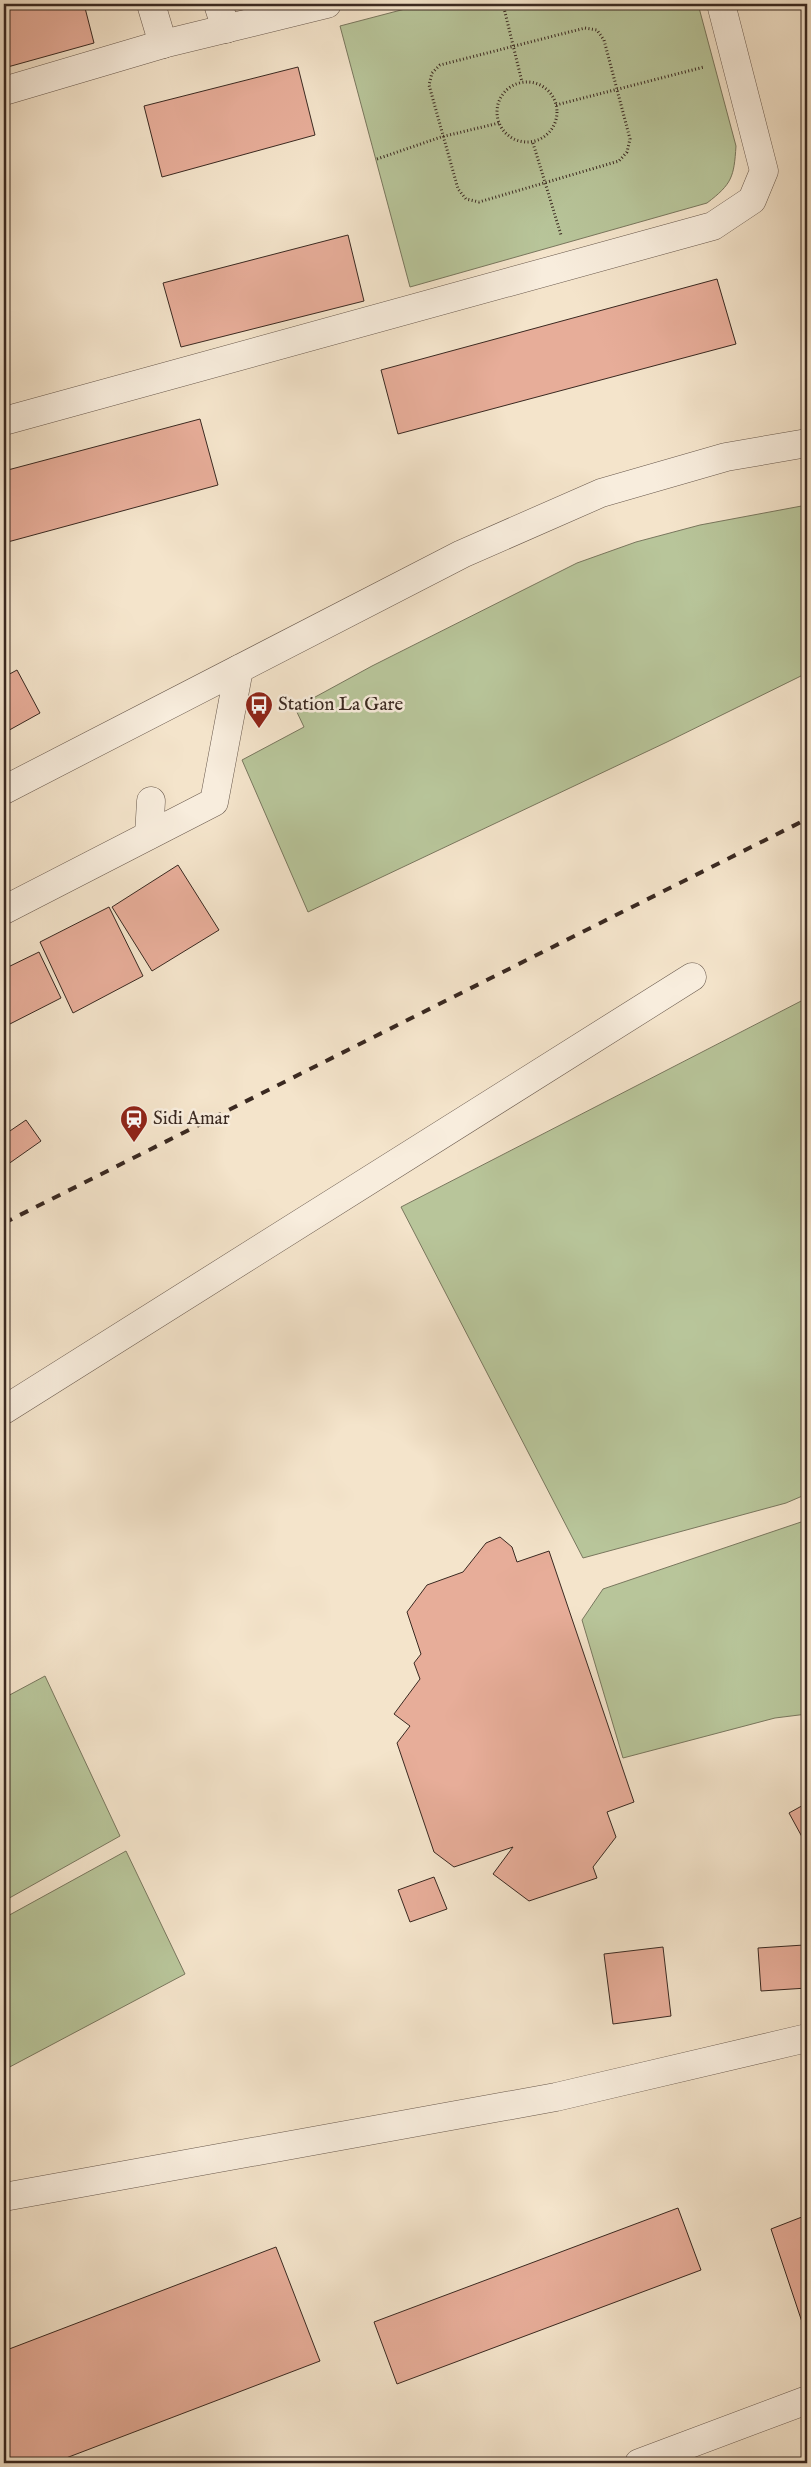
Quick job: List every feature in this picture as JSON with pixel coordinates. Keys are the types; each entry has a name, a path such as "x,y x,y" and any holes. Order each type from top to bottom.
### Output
{"street":[{"path":"151,4 163,44"},
{"path":"218,4 226,29"},
{"path":"4,91 163,44 326,4"},
{"path":"4,421 713,226 752,200 764,170 721,4"},
{"path":"4,790 462,554 601,493 726,457 807,443"},
{"path":"4,910 214,802 239,669"},
{"path":"150,835 151,801"},
{"path":"4,1410 692,977"},
{"path":"4,2197 556,2097 807,2038"},
{"path":"639,2463 807,2400"}],"path":[{"path":"503,4 522,82"},
{"path":"585,28 597,30 604,40 618,91 630,139 627,152 619,160 479,202 466,199 458,189 441,137 428,85 432,73 440,65 585,28"},
{"path":"556,105 618,91 706,66"},
{"path":"522,82 541,85 550,91 556,105 556,122 551,132 534,143 522,143 512,139 504,132 499,123 497,112 499,103 512,86 522,82"},
{"path":"377,159 441,137 499,123"},
{"path":"534,143 563,242"}],"green space":[{"path":"424,4 698,4 736,146 733,173 727,185 707,203 410,287 340,26"},
{"path":"807,505 807,673 667,742 308,912 242,760 304,727 295,708 372,666 577,563 636,542 700,525"},
{"path":"807,998 807,1494 786,1503 583,1558 401,1207"},
{"path":"807,1520 807,1714 775,1718 623,1758 582,1620 603,1589"},
{"path":"45,1676 120,1836 4,1901 4,1698"},
{"path":"126,1851 185,1974 4,2070 4,1918"}],"building":[{"path":"4,4 84,4 94,43 4,68"},
{"path":"298,67 315,135 162,177 144,106"},
{"path":"348,235 364,301 181,347 163,283"},
{"path":"717,279 736,344 398,434 381,370"},
{"path":"200,419 218,485 4,543 4,471"},
{"path":"17,670 40,713 4,733 4,677"},
{"path":"178,865 219,930 152,971 112,907"},
{"path":"109,907 143,976 73,1013 40,942"},
{"path":"39,952 61,998 4,1027 4,969"},
{"path":"26,1120 41,1141 4,1167 4,1135"},
{"path":"500,1537 512,1547 517,1562 549,1551 634,1802 607,1812 616,1837 593,1867 597,1878 529,1901 493,1874 513,1847 454,1867 434,1852 397,1743 410,1726 394,1714 420,1679 414,1663 421,1654 407,1612 427,1585 463,1572 486,1543"},
{"path":"807,1803 807,1846 789,1813"},
{"path":"434,1877 447,1909 410,1922 398,1890"},
{"path":"804,1945 807,1988 761,1991 758,1948"},
{"path":"663,1947 671,2016 613,2024 604,1954"},
{"path":"678,2208 701,2270 397,2384 374,2322"},
{"path":"807,2215 807,2337 771,2229"},
{"path":"276,2247 320,2361 53,2463 4,2463 4,2351"}],"railway":[{"path":"4,1223 807,819"}],"place":[{"name":"Station La Gare","path":"259,729"},
{"name":"Sidi Amar","path":"134,1143"}]}
